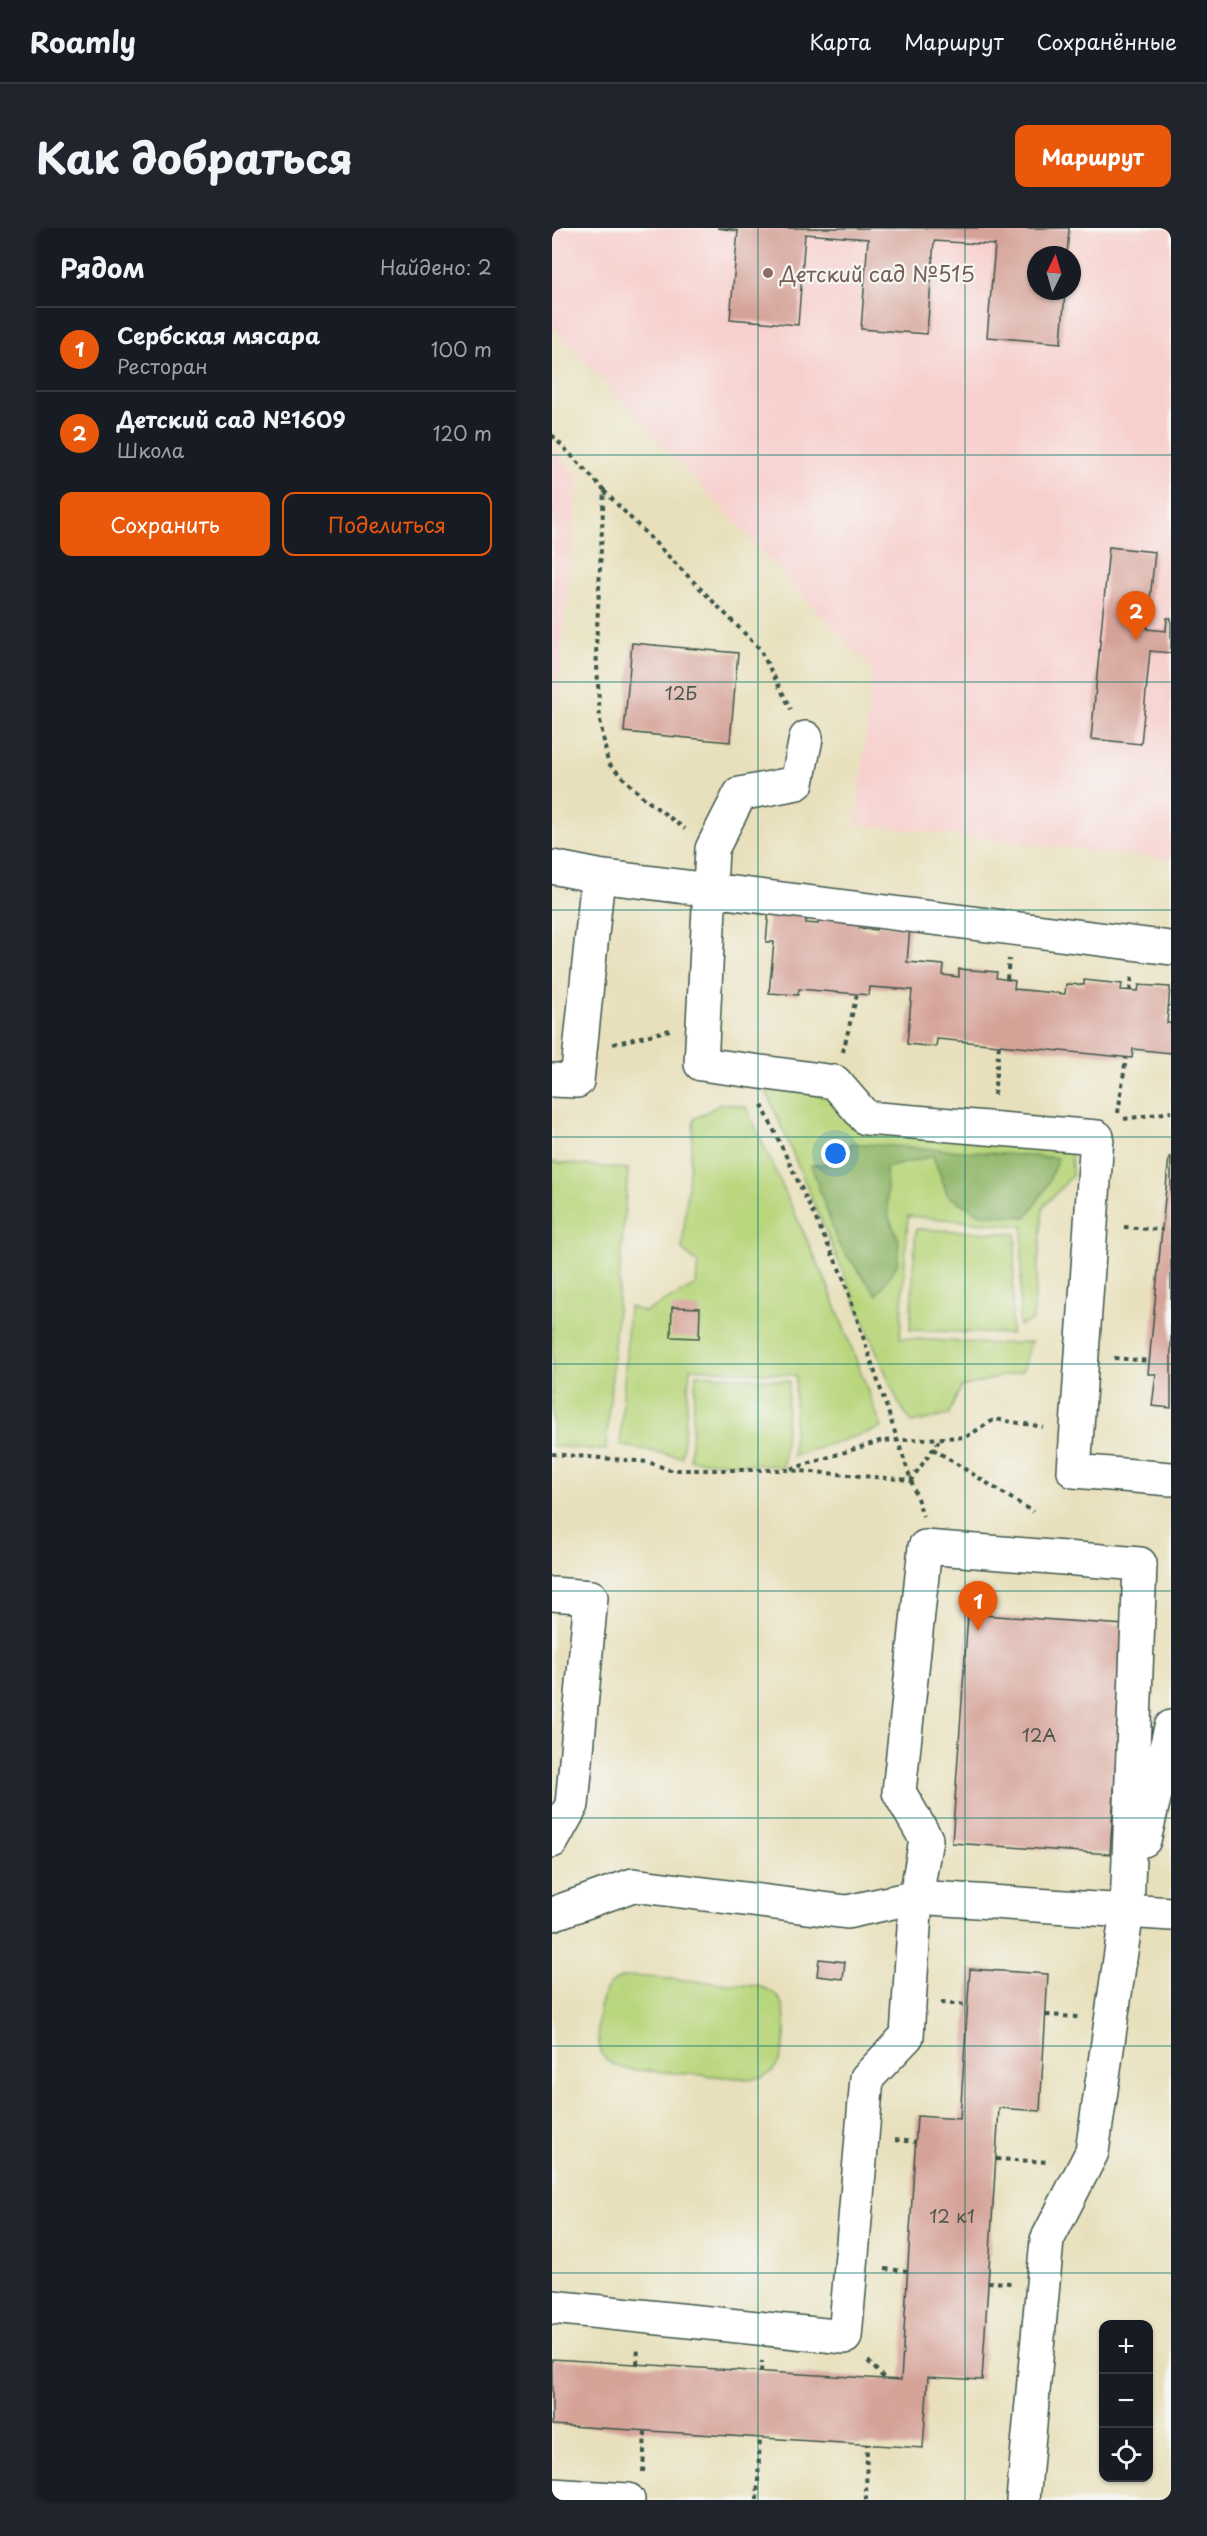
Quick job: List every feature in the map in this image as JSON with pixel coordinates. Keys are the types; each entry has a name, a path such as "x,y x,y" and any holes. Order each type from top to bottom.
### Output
{"lane":[{"path":"806,738 798,783 740,794 712,849 700,1064 835,1082 866,1118 1097,1137 1074,1471 1171,1479"},
{"path":"552,867 598,876 711,888 1171,948"},
{"path":"552,1080 577,1081 598,876"},
{"path":"552,2307 845,2337 867,2078 907,2036 916,1897 926,1839 899,1792 925,1546 1140,1564 1127,1911"},
{"path":"552,1594 591,1597 572,1805 552,1841"},
{"path":"1023,2500 1047,2240 1092,2152 1127,1911 1171,1727"},
{"path":"552,1914 633,1885 847,1912 916,1897 1171,1914"},
{"path":"552,2495 635,2488"}],"path":[{"path":"552,435 759,648 806,738"},
{"path":"604,490 596,646 600,720 608,763 645,799 712,849"},
{"path":"835,1082 857,994"},
{"path":"579,1053 703,1022"},
{"path":"991,1128 999,1045"},
{"path":"1126,1058 1118,1120 1171,1112"},
{"path":"746,1070 843,1277 926,1525 925,1546"},
{"path":"788,1470 880,1441 966,1437 995,1419 1077,1433"},
{"path":"910,1480 941,1438"},
{"path":"933,1449 1034,1512"},
{"path":"552,1454 648,1462 670,1470 788,1470 910,1480"},
{"path":"996,2159 1086,2164"},
{"path":"635,2488 645,2431"},
{"path":"757,2500 760,2438"},
{"path":"866,2500 867,2445"}],"shaded area":[{"path":"552,228 1171,228 1171,860 856,824 873,671 552,326"},
{"path":"552,448 579,477 552,747"}],"green space":[{"path":"763,1083 1071,1150 1072,1176 1043,1207 1033,1320 1019,1326 1023,1226 908,1216 900,1338 993,1344 1031,1342 1023,1371 961,1387 948,1415 912,1423 898,1402"},
{"path":"722,1103 746,1107 828,1286 882,1428 793,1456 796,1375 690,1368 682,1457 620,1445 629,1307 645,1312 696,1285 698,1263 682,1250 694,1119"},
{"path":"851,1143 1058,1158 1046,1188 1027,1217 981,1214 948,1196 933,1156 886,1168 888,1215 899,1240 897,1265 877,1295 838,1244 811,1165 843,1162"},
{"path":"552,1162 628,1169 606,1450 552,1446"},
{"path":"916,1229 1016,1234 1011,1334 910,1330"},
{"path":"696,1374 789,1381 783,1467 690,1460"},
{"path":"634,1976 757,1986 773,1993 782,2004 785,2024 781,2057 776,2066 766,2075 749,2079 626,2069 610,2063 601,2052 599,2043 598,2020 603,1998 614,1981"}],"building":[{"name":"Детский сад №515","path":"717,228 1069,228 1068,246 1027,246 1027,300 1064,300 1061,343 987,337 995,245 934,241 927,334 861,329 868,239 805,234 798,325 730,319 738,231"},
{"path":"1109,547 1155,552 1147,629 1166,631 1167,618 1171,618 1171,653 1150,651 1141,744 1091,739"},
{"path":"632,643 738,653 730,742 624,732"},
{"path":"769,910 807,914 806,923 818,924 819,916 861,920 860,928 876,930 877,924 910,927 907,962 944,965 943,975 959,977 959,969 997,972 996,978 1015,981 1014,989 1065,994 1066,984 1084,985 1084,980 1122,984 1121,990 1138,991 1139,985 1170,987 1167,1023 1171,1023 1171,1053 1133,1049 1132,1058 937,1039 936,1047 907,1044 912,990 870,987 869,995 799,989 798,995 769,993 774,942 766,942"},
{"path":"1169,1157 1171,1157 1171,1408 1152,1406 1156,1374 1148,1374"},
{"path":"672,1307 700,1308 699,1338 671,1337"},
{"path":"968,1614 1125,1625 1110,1854 952,1843"},
{"path":"819,1959 845,1962 843,1979 817,1976"},
{"path":"970,1969 1048,1974 1040,2111 999,2108 982,2380 928,2377 923,2448 552,2425 552,2359 901,2380 917,2116 960,2119"}],"place":[{"name":"Детский сад №515","path":"768,273"},
{"name":"Детский сад №1609","path":"1136,641"},
{"name":"Сербская мясара","path":"978,1631"}]}
